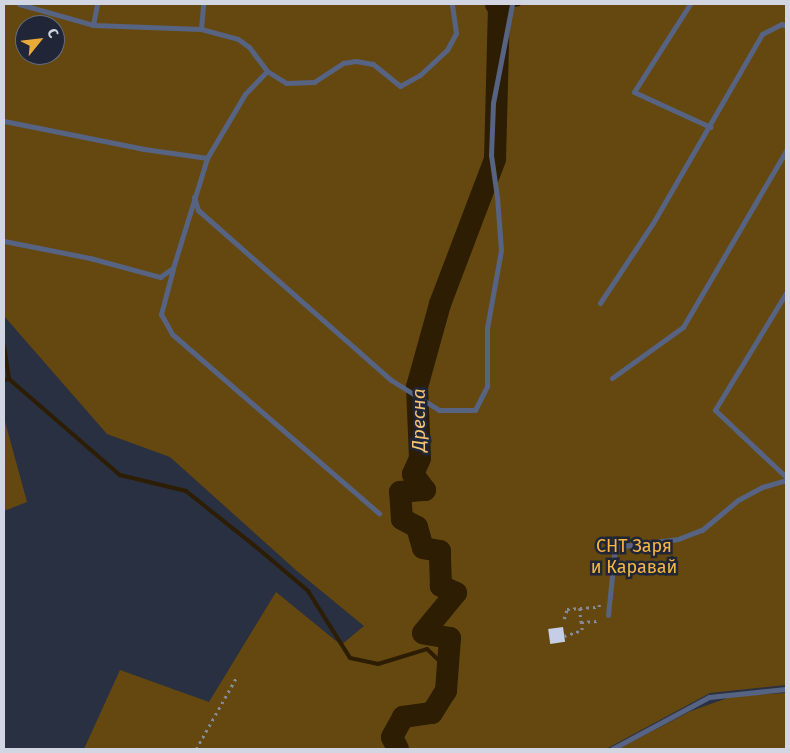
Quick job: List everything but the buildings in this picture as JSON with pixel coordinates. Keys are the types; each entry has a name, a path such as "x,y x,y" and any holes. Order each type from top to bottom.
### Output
{"lane":[{"path":"19,4 93,25 202,28 238,39 249,47 267,71 286,83 301,84 314,82 343,63 356,61 373,64 400,86 420,76 447,50 456,32 452,4"},
{"path":"93,25 97,4"},
{"path":"202,28 203,4"},
{"path":"194,197 198,210 391,380 439,410 475,410 487,386 487,328 501,250 491,155 494,103 512,4"},
{"path":"690,4 634,92 710,127"},
{"path":"600,303 653,223 762,34 782,24 786,26"},
{"path":"267,71 245,94 207,158 173,268 161,314 172,334 379,513"},
{"path":"4,121 144,149 207,158"},
{"path":"612,378 683,327 786,151"},
{"path":"4,241 82,256 160,277 173,268"},
{"path":"608,615 615,546 678,540 702,530 738,500 762,487 786,478 715,410 786,293"},
{"path":"612,749 709,698 786,689"}],"path":[{"path":"564,619 567,609 600,607 599,603"},
{"path":"564,636 582,630 580,608"},
{"path":"580,622 598,621"},
{"path":"196,749 236,678"}],"green space":[{"name":"СНТ Заря и Каравай","path":"4,4 786,4 786,685 710,693 606,749 84,749 120,670 209,702 276,592 341,645 364,626 297,571 170,457 107,434 4,316"},
{"path":"4,418 27,502 4,511"},
{"path":"786,693 786,749 618,749 691,711 733,696"}],"waterway":[{"name":"Дресна","path":"398,749 392,737 403,717 432,713 446,691 450,638 423,633 456,593 441,586 440,551 423,548 417,527 402,519 400,492 425,490 413,474 420,458 417,387 440,304 495,159 499,8 496,4"},
{"path":"499,8 519,4"},
{"path":"4,346 9,379"},
{"path":"4,380 9,379 120,475 186,491 255,546 308,591 350,658 378,664 427,649 448,669"}]}
